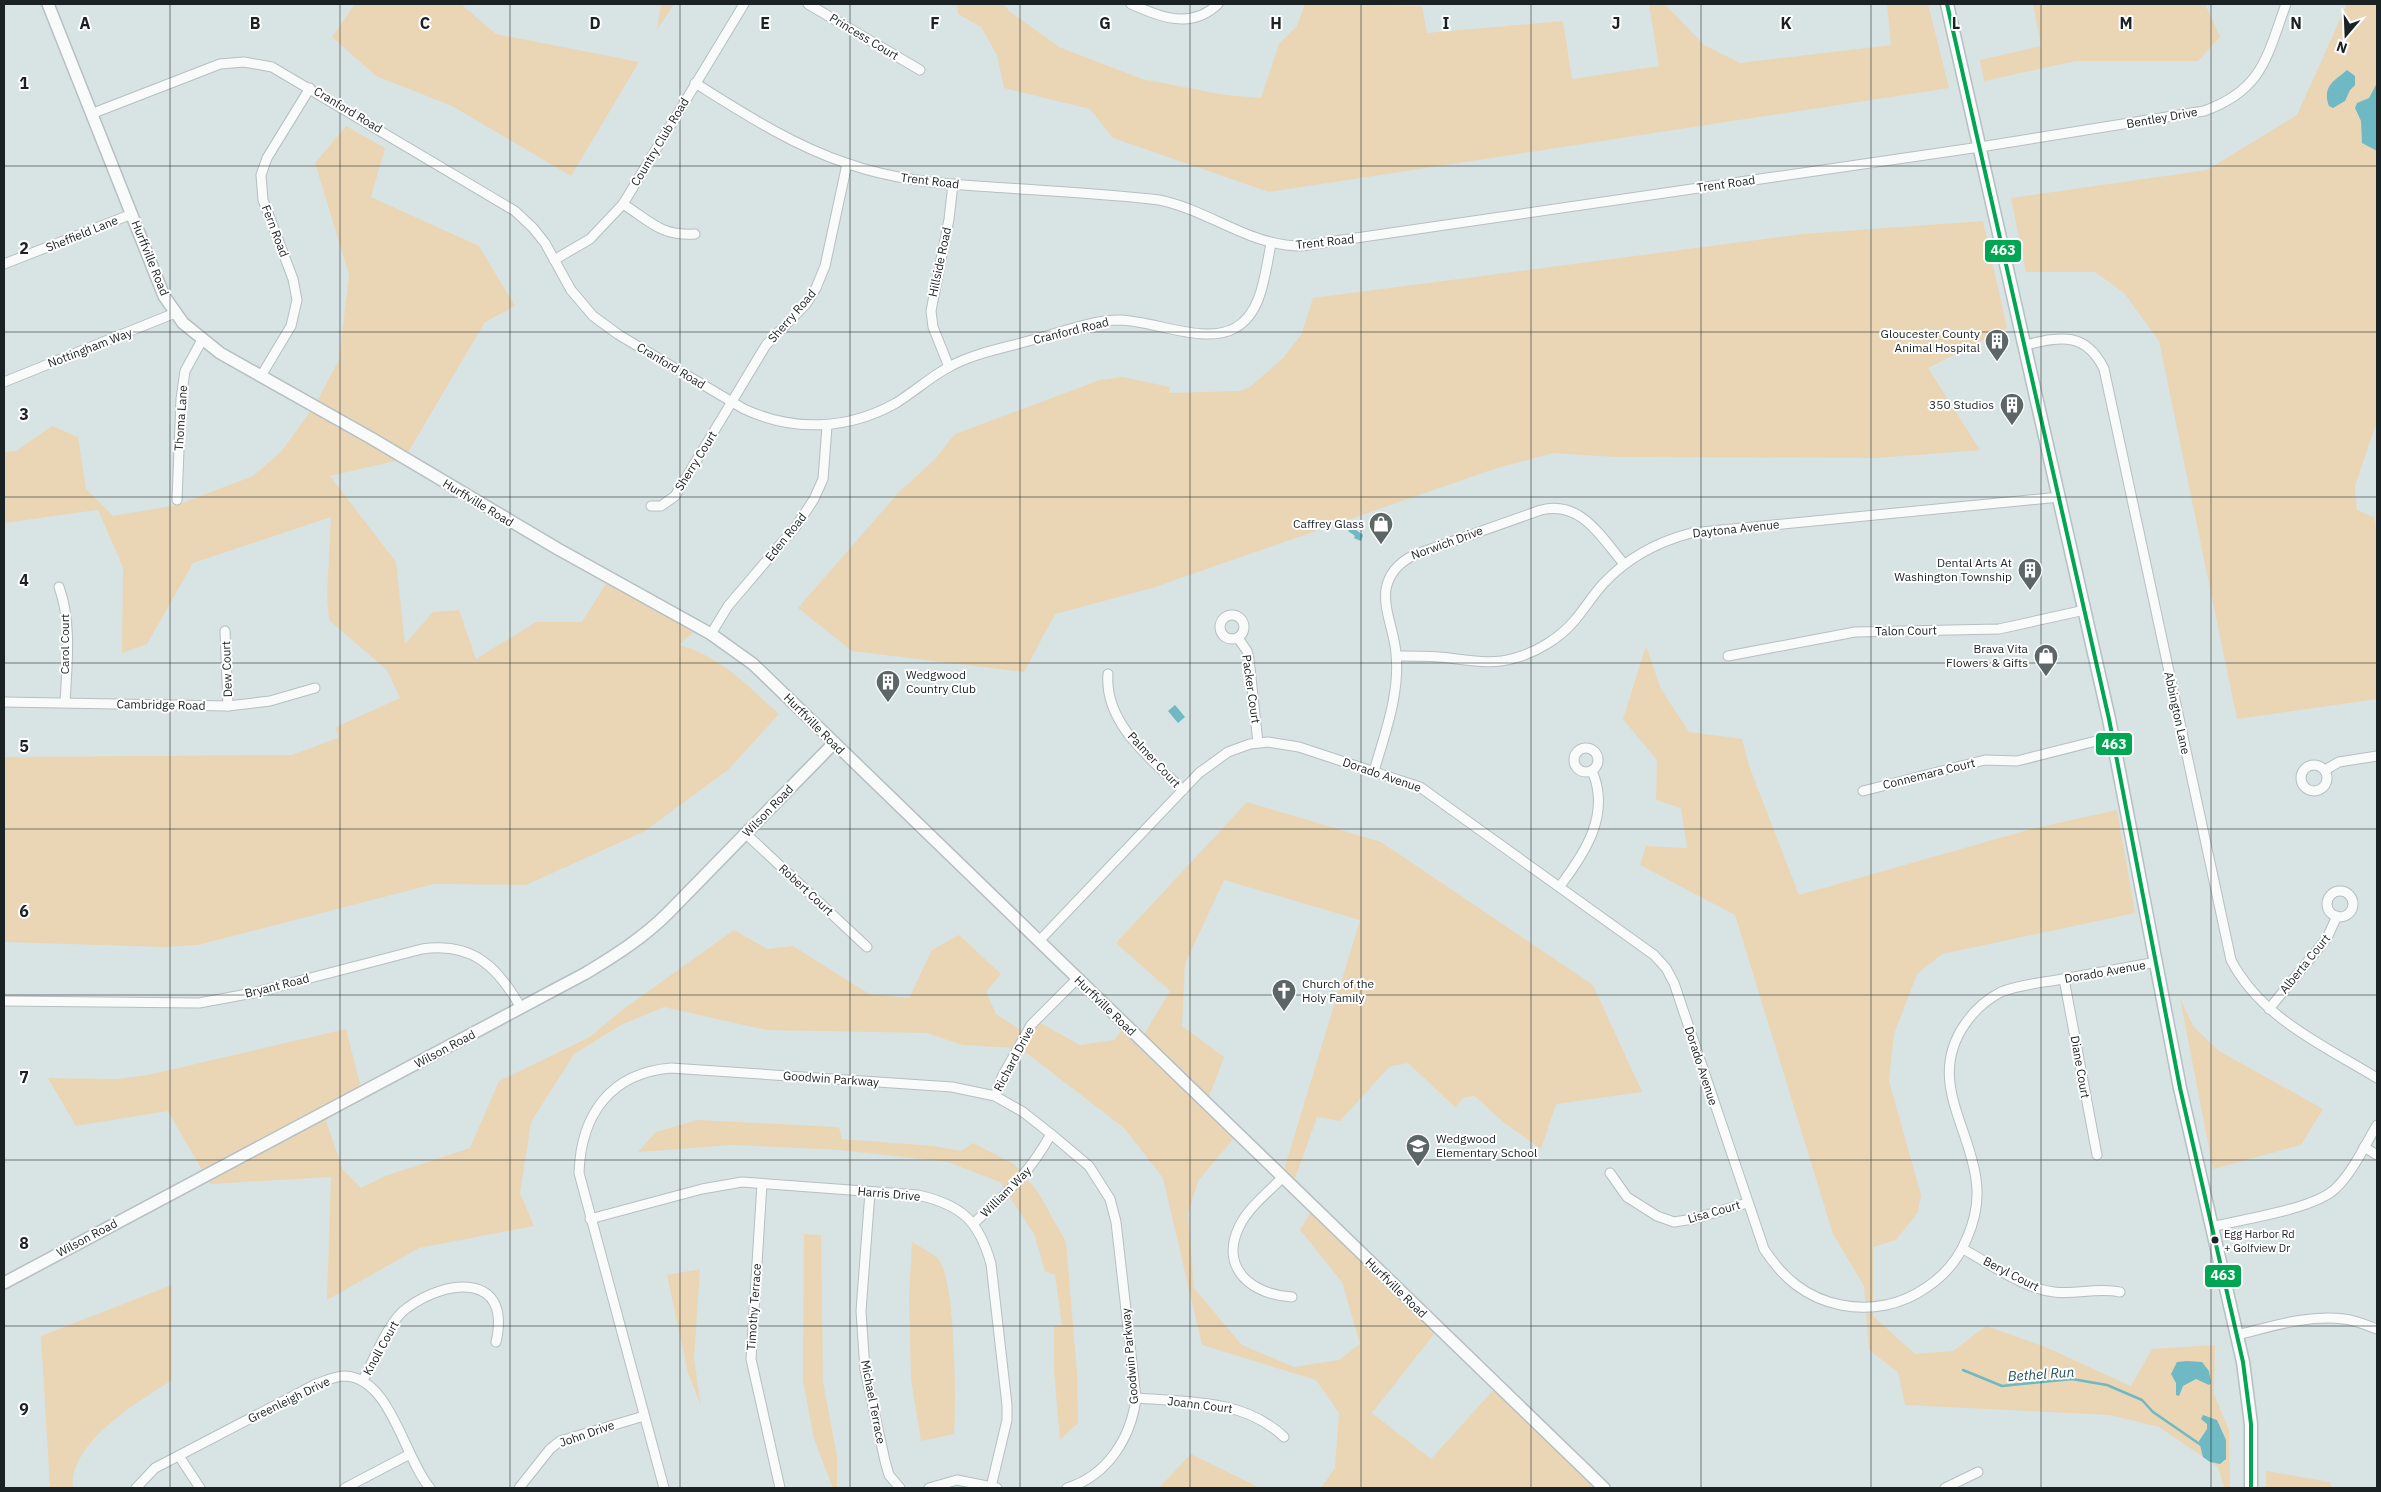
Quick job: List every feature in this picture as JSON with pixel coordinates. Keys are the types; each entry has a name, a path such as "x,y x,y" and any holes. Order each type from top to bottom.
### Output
{"main road":[{"path":"1947,4 2085,610 2157,962 2180,1088 2244,1370 2250,1414 2250,1488"}],"street":[{"name":"Hurffville Road","path":"48,4 164,296 175,313 202,340 260,376 371,438 527,531 711,634 753,664 1604,1488"},
{"name":"Country Club Road","path":"554,260 590,240 623,204 744,4"},
{"name":"Princess Court","path":"808,4 920,70"},
{"path":"1131,4 1158,16 1179,20 1202,16 1218,4"},
{"name":"Bentley Drive","path":"1980,147 2192,114 2217,106 2240,92 2259,72 2269,54 2286,4"},
{"name":"Cranford Road","path":"92,114 201,71 237,62 272,67 504,203 533,228 571,290 593,316 619,335 732,403 776,421 827,426 854,421 888,407 949,367 971,357 1108,321 1147,323 1204,334 1225,333 1241,325 1256,304 1271,244"},
{"name":"Trent Road","path":"695,83 774,131 809,149 846,164 904,178 953,184 1159,200 1190,208 1271,244 1290,246 1316,244 1980,147"},
{"name":"Fern Road","path":"260,376 291,326 297,300 291,274 263,200 261,175 267,158 310,88"},
{"name":"Sherry Road","path":"732,403 770,340 806,304 816,288 825,266 846,164"},
{"name":"Hillside Road","path":"949,367 933,327 931,311 949,218 953,184"},
{"path":"623,204 664,232 695,234"},
{"name":"Sheffield Lane","path":"4,264 132,214"},
{"name":"Nottingham Way","path":"4,382 175,313"},
{"name":"Abbington Lane","path":"2026,345 2054,338 2081,342 2095,353 2104,369 2225,941 2231,960 2240,977 2269,1009 2377,1078"},
{"name":"Thoma Lane","path":"177,500 181,399 185,371 202,340"},
{"name":"Sherry Court","path":"651,506 661,506 675,496 732,403"},
{"name":"Eden Road","path":"711,634 728,606 797,525 814,499 823,479 827,426"},
{"name":"Daytona Avenue","path":"1397,656 1438,657 1486,662 1515,658 1530,652 1545,645 1569,626 1603,584 1624,564 1658,544 1691,533 2060,497"},
{"name":"Norwich Drive","path":"1374,771 1391,711 1396,682 1397,656 1386,601 1386,589 1396,568 1414,555 1541,510 1558,507 1577,512 1586,519 1624,564"},
{"name":"Carol Court","path":"59,587 64,600 66,619 65,702"},
{"name":"Talon Court","path":"1728,656 1855,632 1999,629 2085,610"},
{"name":"Dew Court","path":"225,631 228,706"},
{"name":"Packer Court","path":"1238,638 1247,651 1249,659 1258,743"},
{"name":"Palmer Court","path":"1108,674 1109,700 1117,716 1142,750 1183,790"},
{"name":"Cambridge Road","path":"4,702 65,702 186,707 228,706 270,701 315,688"},
{"name":"Connemara Court","path":"1863,791 1985,760 2017,761 2112,737"},
{"name":"Dorado Avenue","path":"1039,941 1206,767 1236,748 1258,743 1291,745 1374,771 1426,791 1654,955 1669,973 1746,1202 1764,1249 1777,1269 1806,1292 1834,1304 1870,1307 1909,1298 1943,1275 1963,1249 1975,1214 1977,1186 1950,1089 1949,1067 1954,1042 1970,1017 1983,1004 2000,993 2019,987 2157,962"},
{"name":"Wilson Road","path":"4,1283 586,973 650,931 834,744"},
{"path":"2325,770 2344,761 2377,756"},
{"path":"1560,886 1582,856 1594,830 1599,801 1592,771"},
{"name":"Robert Court","path":"746,833 867,947"},
{"name":"Alberta Court","path":"2269,1009 2327,938 2337,916"},
{"name":"Bryant Road","path":"4,1000 199,1003 253,993 422,949 444,948 469,953 485,961 508,986 520,1008"},
{"name":"Richard Drive","path":"995,1096 1002,1077 1031,1025 1077,979"},
{"name":"Diane Court","path":"2064,979 2097,1155"},
{"name":"Goodwin Parkway","path":"664,1488 579,1173 580,1148 588,1124 598,1104 611,1092 638,1074 651,1070 671,1068 952,1087 995,1096 1023,1112 1089,1166 1110,1199 1116,1222 1136,1398 1134,1412 1126,1435 1113,1456 1098,1473 1067,1488"},
{"path":"2211,1227 2298,1206 2325,1196 2335,1188 2377,1125"},
{"name":"William Way","path":"974,1223 1020,1182 1037,1160 1051,1134"},
{"path":"2364,1147 2377,1155"},
{"name":"Lisa Court","path":"1610,1173 1627,1197 1657,1216 1674,1222 1693,1220 1746,1202"},
{"path":"1282,1178 1247,1214 1239,1226 1234,1239 1234,1252 1236,1268 1248,1283 1263,1293 1292,1297"},
{"name":"Harris Drive","path":"590,1219 702,1188 727,1183 918,1195 936,1199 956,1208 974,1223 985,1242 991,1264 1007,1405 1007,1420 994,1487"},
{"name":"Timothy Terrace","path":"762,1184 751,1359 780,1488"},
{"name":"Michael Terrace","path":"870,1192 862,1311 865,1370 884,1461 889,1475 900,1488"},
{"name":"Beryl Court","path":"1963,1249 2028,1285 2047,1291 2071,1293 2101,1289 2120,1292"},
{"name":"Knoll Court","path":"363,1380 399,1315 424,1298 447,1288 462,1286 479,1290 492,1298 500,1320 496,1342"},
{"path":"2236,1335 2294,1322 2337,1318 2353,1320 2377,1329"},
{"name":"Greenleigh Drive","path":"136,1488 155,1468 316,1384 344,1376 363,1380"},
{"path":"363,1380 378,1393 430,1488"},
{"name":"Joann Court","path":"1136,1398 1235,1408 1269,1422 1284,1437"},
{"name":"John Drive","path":"519,1488 550,1449 560,1441 644,1416"},
{"path":"345,1488 410,1454"},
{"path":"179,1456 200,1488"},
{"path":"1945,1488 1978,1472"},
{"path":"929,1488 957,1480 994,1487"}],"shaded area":[{"path":"355,4 461,4 496,34 639,62 571,176 452,106 376,76 332,37"},
{"path":"661,4 674,4 657,30"},
{"path":"957,4 1004,4 1009,11 1059,47 1142,79 1225,95 1261,98 1279,44 1297,26 1305,4 1422,6 1427,33 1563,21 1572,79 1659,66 1649,4 1665,4 1704,45 1740,63 1891,45 1887,4 1928,4 1949,88 1269,192 1113,138 1090,109 1004,88 997,55 981,27 958,14"},
{"path":"2033,4 2205,4 2220,37 2198,61 2076,61 1984,81 1980,60 2041,46"},
{"path":"2347,4 2377,4 2377,421 2355,486 2357,510 2374,517 2377,539 2377,699 2237,719 2159,341 2124,293 2095,272 2026,272 2011,198 2207,170 2297,115"},
{"path":"346,126 385,148 371,197 479,246 515,306 485,322 404,459 330,476 396,562 405,644 433,612 459,610 476,659 536,622 582,622 612,574 699,627 679,645 708,656 720,664 745,683 779,714 729,769 645,831 526,885 434,884 198,945 165,947 4,942 4,757 292,755 338,738 336,727 400,698 387,670 329,620 327,597 331,517 193,563 147,644 122,653 123,567 98,510 4,523 4,452 16,451 52,426 78,437 86,489 113,516 177,505 253,476 281,452 315,405 339,360 349,275 315,163"},
{"name":"Wedgwood Country Club","path":"1983,221 2007,328 1928,368 1980,450 1877,458 1614,457 1553,453 1494,469 1152,588 1055,614 1024,672 852,651 798,608 899,492 935,459 955,434 1100,380 1123,377 1170,387 1169,393 1239,391 1250,387 1283,358 1301,335 1313,298 1803,234"},
{"path":"1646,646 1661,689 1689,732 1742,739 1749,766 1799,895 2035,828 2117,810 2135,913 1942,954 1917,974 1894,1034 1889,1081 1921,1195 1918,1212 1896,1240 1873,1247 1873,1316 1915,1354 1953,1351 1986,1326 2043,1346 2131,1386 2152,1349 2215,1345 2214,1394 2229,1430 2230,1488 2224,1488 2218,1467 2159,1427 2110,1415 1905,1405 1898,1372 1869,1350 1864,1286 1833,1234 1735,915 1640,865 1646,846 1687,848 1681,808 1656,800 1657,760 1623,719"},
{"path":"1247,802 1381,842 1593,985 1642,1092 1556,1104 1541,1149 1503,1122 1475,1096 1463,1098 1455,1107 1408,1063 1389,1067 1340,1121 1317,1117 1293,1184 1283,1173 1360,920 1224,880 1185,964 1182,1026 1224,1057 1208,1099 1240,1131 1198,1181 1188,1214 1194,1288 1242,1345 1294,1367 1339,1360 1360,1344 1342,1282 1300,1230 1315,1205 1438,1329 1372,1413 1431,1459 1498,1385 1606,1488 1321,1488 1335,1468 1339,1413 1316,1380 1202,1345 1163,1178 1124,1128 1020,1048 962,1045 927,1033 766,1030 664,1007 621,1025 574,1054 531,1122 520,1193 534,1226 419,1248 327,1300 331,1177 210,1184 168,1111 76,1126 48,1078 117,1079 148,1075 346,1029 360,1084 326,1121 343,1170 361,1188 385,1176 470,1148 499,1081 590,1037 622,1010 734,930 767,949 793,946 869,994 909,998 932,950 959,935 1001,974 986,992 996,1014 1025,1033 1035,1020 1080,1045 1114,1040 1128,1023 1143,1036 1170,991 1116,943"},
{"path":"2180,998 2193,1026 2219,1051 2323,1109 2301,1145 2213,1169"},
{"path":"697,1120 839,1127 842,1139 934,1146 961,1151 973,1143 1014,1164 1038,1192 1066,1242 1077,1373 1078,1423 1060,1440 1054,1371 1054,1327 1062,1325 1055,1275 1045,1271 1034,1234 1000,1182 948,1162 840,1150 733,1145 638,1152 656,1132"},
{"path":"804,1234 821,1235 823,1382 837,1456 837,1488 833,1488 814,1439 803,1381"},
{"path":"912,1242 938,1259 944,1271 952,1315 955,1396 954,1434 921,1441 911,1380 909,1295"},
{"path":"700,1269 694,1358 701,1406 688,1373 667,1275"},
{"path":"172,1285 172,1380 125,1412 94,1439 82,1455 75,1471 73,1488 50,1488 41,1336"},
{"path":"1191,1454 1256,1486 1256,1488 1159,1488"},
{"path":"2266,1471 2330,1482 2333,1488 2266,1488"}],"water":[{"path":"2347,70 2355,76 2355,85 2350,90 2345,101 2333,108 2329,106 2327,99 2328,89"},
{"path":"2377,83 2377,151 2362,143 2361,121 2355,108 2357,103 2369,98"},
{"path":"1352,527 1363,535 1361,541 1354,538 1355,536 1348,531"},
{"path":"1175,705 1185,717 1178,723 1168,711"},
{"path":"2177,1362 2202,1362 2209,1371 2211,1383 2209,1385 2196,1379 2183,1386 2179,1396 2176,1395 2176,1383 2171,1374"},
{"path":"2203,1415 2217,1420 2226,1440 2226,1459 2220,1464 2210,1462 2203,1457 2199,1441 2207,1429 2207,1424 2201,1419"}],"waterway":[{"name":"Bethel Run","path":"1963,1370 2002,1386 2072,1379 2107,1385 2142,1400 2153,1412 2201,1445"}],"transit line":[{"name":"463","path":"1947,4 2109,719 2180,1088 2243,1362 2251,1424 2251,1488"}],"place":[{"name":"Gloucester County Animal Hospital","path":"1997,362"},
{"name":"350 Studios","path":"2012,426"},
{"name":"Caffrey Glass","path":"1381,545"},
{"name":"Dental Arts At Washington Township","path":"2030,591"},
{"name":"Brava Vita Flowers & Gifts","path":"2046,677"},
{"name":"Wedgwood Country Club","path":"888,703"},
{"name":"Church of the Holy Family","path":"1284,1012"},
{"name":"Wedgwood Elementary School","path":"1418,1167"},
{"name":"Egg Harbor Rd + Golfview Dr","path":"2215,1240"}]}
